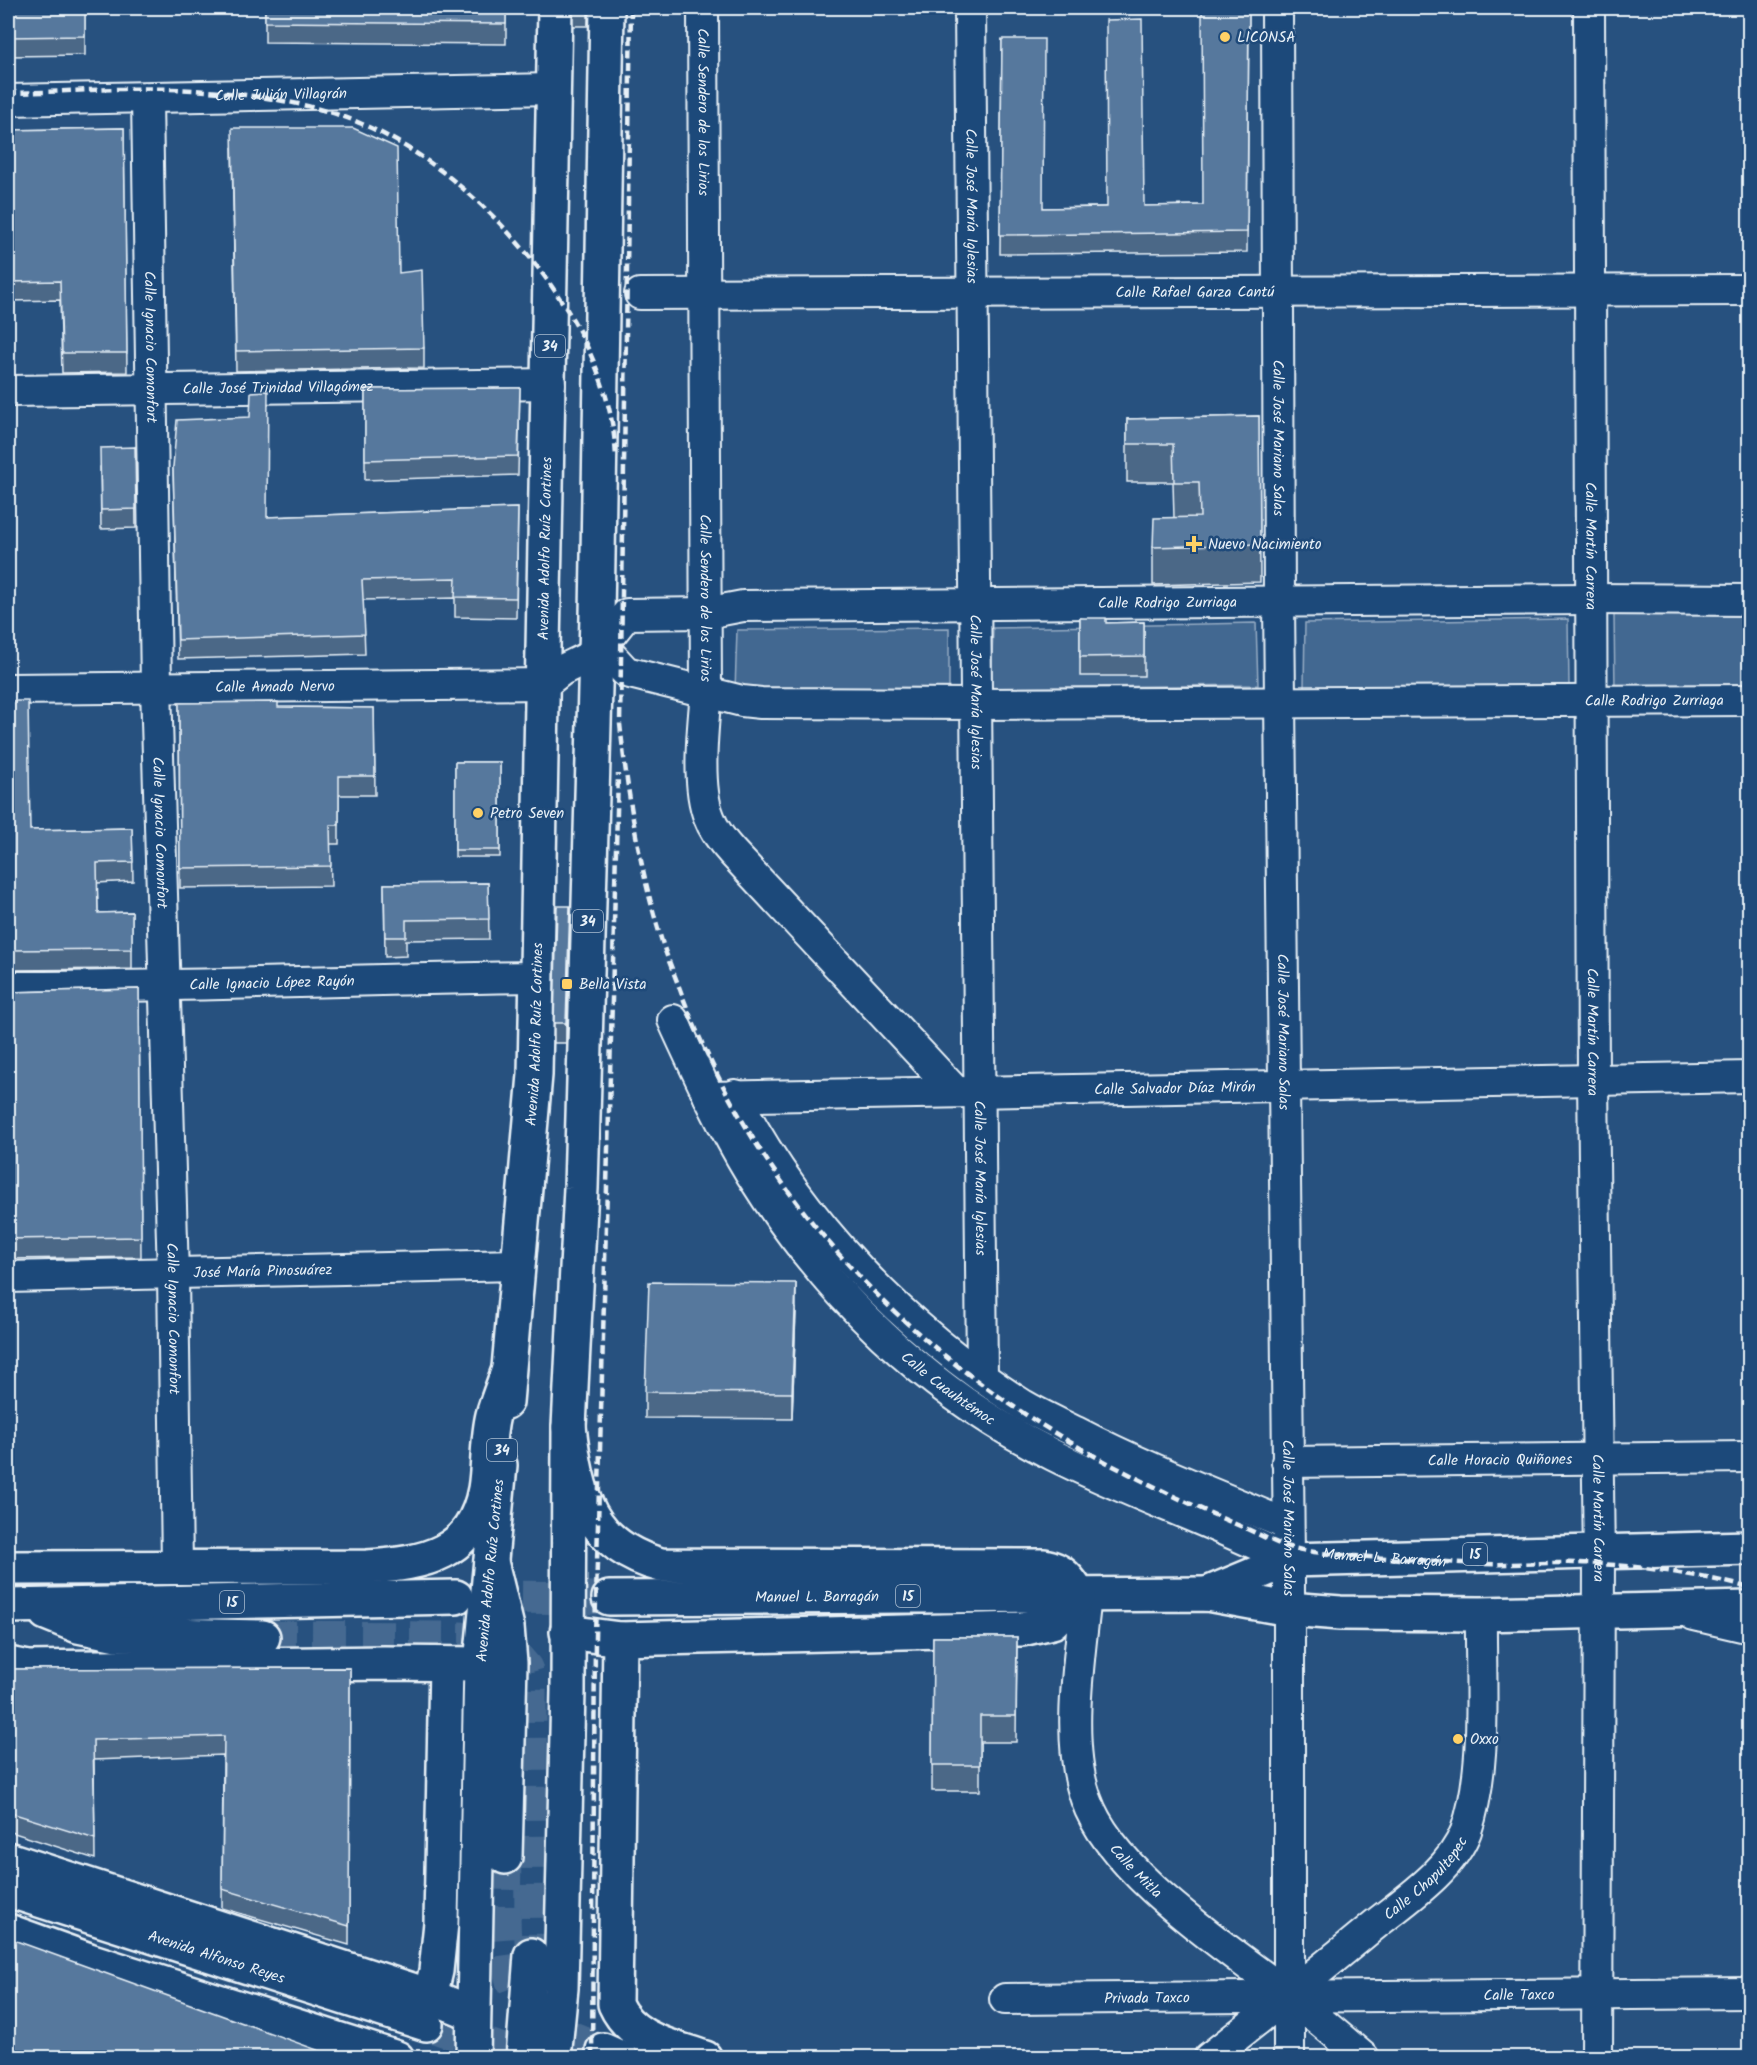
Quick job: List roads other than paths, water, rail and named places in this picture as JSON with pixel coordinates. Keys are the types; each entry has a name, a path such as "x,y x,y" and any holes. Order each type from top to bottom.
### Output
{"main road":[{"name":"Avenida Adolfo Ruíz Cortines","path":"473,2058 472,2013 481,1664 536,1075 555,8"},
{"name":"34","path":"554,2058 561,1988 569,1427 581,1176 599,651 607,8"},
{"path":"8,1568 390,1565 416,1562 456,1545 476,1518 484,1491 493,1416 508,1372"},
{"path":"567,1632 620,1639 1022,1629 1052,1622 1083,1595 1068,1577 1052,1567 1044,1566 661,1565 646,1561 617,1545 592,1517 574,1472 569,1427"},
{"name":"Manuel L. Barragán","path":"1207,1594 1289,1560 1749,1548"},
{"path":"491,1562 507,1628 510,1664 505,1857"},
{"name":"Manuel L. Barragán","path":"609,1598 1207,1594 1289,1610 1481,1614 1749,1608"},
{"name":"15","path":"20,1606 456,1597"},
{"path":"20,1606 78,1626 117,1634 263,1637"},
{"path":"620,1639 615,2004 621,2018 641,2035 705,2058"},
{"path":"8,1664 28,1668 481,1664"},
{"path":"428,2010 436,1971 441,1923 446,1664"},
{"path":"8,1859 428,2010 472,2013"},
{"name":"Avenida Alfonso Reyes","path":"8,1890 428,2010"},
{"path":"8,1931 89,1960 397,2058"},
{"path":"523,2058 531,1955"}],"street":[{"name":"Calle Sendero de los Lirios","path":"703,8 706,294 704,797 708,816 717,835 968,1092"},
{"name":"Calle José María Iglesias","path":"970,8 978,704 968,1092 982,1377"},
{"name":"Calle José Mariano Salas","path":"1277,8 1279,603 1289,1560 1289,2058"},
{"name":"Calle Martín Carrera","path":"1589,8 1593,1080 1596,1458 1599,1551 1597,2058"},
{"name":"Calle Julián Villagrán","path":"8,100 554,89"},
{"name":"Calle Ignacio Comonfort","path":"147,98 156,686 173,1275 177,1567"},
{"name":"Calle Rafael Garza Cantú","path":"640,294 1749,290"},
{"name":"Calle José Trinidad Villagómez","path":"8,391 153,387 549,384"},
{"name":"Calle Rodrigo Zurriaga","path":"1749,600 1592,598 1279,603 743,606 706,613 627,614 599,651 626,672 742,701 761,703 1749,700"},
{"path":"544,684 561,670 599,651"},
{"name":"Calle Amado Nervo","path":"8,689 544,684"},
{"name":"Calle Ignacio López Rayón","path":"8,987 163,987 315,980 537,977"},
{"path":"673,1020 722,1096"},
{"name":"Calle Salvador Díaz Mirón","path":"722,1096 1749,1077"},
{"name":"Calle Cuauhtémoc","path":"722,1096 759,1137 797,1193 854,1263 917,1324 982,1377 1025,1406 1104,1446 1167,1476 1288,1525"},
{"name":"Calle Cuauhtémoc","path":"722,1096 750,1172 808,1255 893,1346 929,1376 966,1405 1051,1454 1104,1480 1234,1532 1289,1560"},
{"name":"José María Pinosuárez","path":"8,1277 173,1275 517,1265"},
{"name":"Calle Horacio Quiñones","path":"1287,1462 1749,1457"},
{"name":"Calle Mitla","path":"1083,1595 1077,1725 1078,1767 1086,1800 1101,1829 1119,1852 1158,1892 1290,1996 1364,2058"},
{"path":"1680,1611 1749,1628"},
{"name":"Calle Chapultepec","path":"1209,2058 1290,1996 1430,1879 1451,1856 1466,1832 1475,1796 1479,1762 1481,1614"},
{"name":"Calle Taxco","path":"1290,1996 1749,1993"},
{"name":"Privada Taxco","path":"1005,1999 1290,1996"}],"tunnel":[{"path":"473,1597 609,1598"},
{"path":"263,1637 462,1638 485,1641 512,1652 526,1668 530,1682 531,1955"},
{"path":"505,1857 505,1941 513,1984 521,2002 533,2016 549,2027 603,2050"},
{"path":"426,2024 527,2058"}],"railway":[{"path":"631,8 620,724 627,778 640,857 653,909 682,995 717,1073 758,1146 806,1214 860,1277 919,1334 984,1386 1054,1433 1129,1474 1278,1543 1302,1550 1330,1554 1460,1563 1619,1565 1694,1575 1750,1588"},
{"path":"8,93 182,89 246,95 286,101 344,117 387,136 412,151 436,167 481,205 521,247 554,290 581,335 601,382 614,432 616,458"},
{"path":"592,2058 595,1637 618,774"}],"place":[{"name":"LICONSA","path":"1225,37"},
{"name":"Nuevo Nacimiento","path":"1194,544"},
{"name":"Petro Seven","path":"478,813"},
{"name":"Bella Vista","path":"567,984"},
{"name":"Oxxo","path":"1458,1739"}]}
